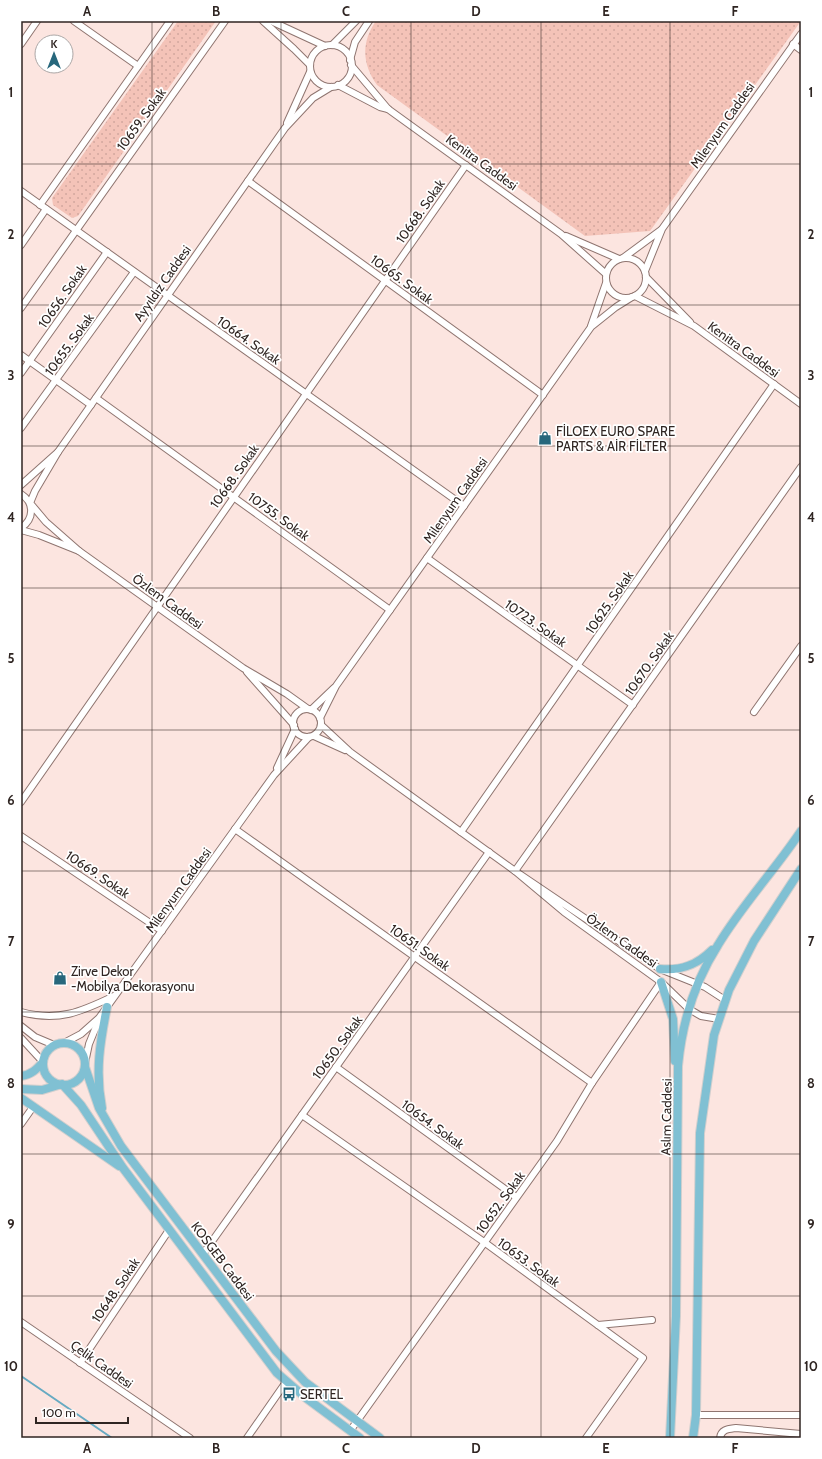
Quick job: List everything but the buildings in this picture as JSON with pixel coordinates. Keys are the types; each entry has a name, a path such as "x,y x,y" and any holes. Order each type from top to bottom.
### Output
{"main road":[{"name":"Aslım Caddesi","path":"670,1438 676,1316 679,1054 689,1009 698,985 718,944 801,831"},
{"path":"692,1438 696,1415 700,1133 714,1035 725,1000 754,941 801,869"},
{"path":"660,969 675,970 689,967 706,956 718,944"},
{"path":"661,982 673,1019 678,1079"},
{"path":"106,1122 99,1089 98,1061 107,1007"},
{"path":"21,1076 35,1071 44,1062 48,1051 54,1045 64,1043 72,1044 84,1055 85,1065 82,1075 77,1081 42,1090 21,1089"},
{"path":"44,1062 45,1072 48,1077 62,1084"},
{"name":"KOSGEB Caddesi","path":"85,1065 96,1102 106,1122 131,1160 202,1254 294,1371 380,1438"},
{"name":"KOSGEB Caddesi","path":"62,1084 81,1105 123,1168 286,1382 360,1438"},
{"name":"KOSGEB Caddesi","path":"21,1098 123,1168"}],"street":[{"path":"21,44 38,21"},
{"path":"74,21 138,66"},
{"path":"40,205 170,21"},
{"name":"10659. Sokak","path":"21,308 225,21"},
{"path":"263,21 294,49 310,68 318,82 331,87 338,85 349,76 355,42 369,21"},
{"path":"271,21 328,45 344,50 351,62 388,110"},
{"path":"310,68 314,53 328,45 356,21"},
{"name":"Milenyum Caddesi","path":"662,229 801,34"},
{"path":"793,44 801,50"},
{"name":"Ayyıldız Caddesi","path":"285,128 310,68"},
{"path":"338,85 388,110"},
{"name":"Ayyıldız Caddesi","path":"21,529 30,520 30,503 35,491 58,452 167,295 285,128 313,98 331,87"},
{"name":"Kenitra Caddesi","path":"388,110 561,234"},
{"name":"10668. Sokak","path":"21,802 156,606 466,165"},
{"name":"10665. Sokak","path":"248,181 543,395"},
{"name":"10664. Sokak","path":"21,191 464,506"},
{"path":"21,245 46,209"},
{"path":"591,327 606,283 606,274 611,264 662,229"},
{"path":"591,327 642,289 645,274 662,229"},
{"path":"561,234 621,258 637,261 645,274 694,326"},
{"path":"561,234 606,274"},
{"name":"10656. Sokak","path":"21,373 106,252"},
{"name":"10655. Sokak","path":"21,428 134,272"},
{"path":"606,283 614,294 626,298 633,296 694,326"},
{"name":"Kenitra Caddesi","path":"694,326 801,404"},
{"name":"Milenyum Caddesi","path":"336,686 591,327"},
{"path":"21,355 91,405"},
{"name":"10625. Sokak","path":"461,832 774,384"},
{"name":"10755. Sokak","path":"96,398 390,610"},
{"name":"Ayyıldız Caddesi","path":"21,485 58,452"},
{"name":"10670. Sokak","path":"515,871 801,467"},
{"name":"Özlem Caddesi","path":"21,494 46,522 79,551 243,668 287,694 309,710"},
{"name":"Özlem Caddesi","path":"21,529 79,551"},
{"name":"10723. Sokak","path":"427,558 633,705"},
{"path":"754,712 801,646"},
{"name":"Özlem Caddesi","path":"243,668 294,727"},
{"path":"309,710 336,686"},
{"path":"274,775 312,736 317,733 336,686"},
{"path":"274,775 294,727 296,716 299,712 309,710 316,712 321,722"},
{"name":"Özlem Caddesi","path":"321,722 350,752 515,871 660,969 698,985 725,1000"},
{"path":"294,727 301,735 312,736"},
{"name":"Özlem Caddesi","path":"312,736 350,752"},
{"name":"Milenyum Caddesi","path":"64,1043 81,1034 99,1018 274,775"},
{"name":"10651. Sokak","path":"235,829 592,1082"},
{"name":"10669. Sokak","path":"21,836 162,931"},
{"name":"10650. Sokak","path":"202,1254 489,852"},
{"name":"Özlem Caddesi","path":"515,871 564,912 661,982 689,1009 701,1016 719,1019"},
{"name":"10652. Sokak","path":"350,1431 557,1141 592,1082 661,982"},
{"path":"21,1012 42,1016 63,1016 90,1008 116,996"},
{"name":"Milenyum Caddesi","path":"85,1065 89,1044 99,1018"},
{"path":"21,1026 35,1037 54,1045"},
{"path":"21,1038 44,1062"},
{"name":"10654. Sokak","path":"336,1068 516,1198"},
{"path":"21,1124 33,1107"},
{"name":"10653. Sokak","path":"302,1115 484,1242 643,1358 586,1438"},
{"name":"10648. Sokak","path":"80,1363 169,1230"},
{"path":"598,1325 652,1320"},
{"name":"Çelik Caddesi","path":"21,1322 190,1438"},
{"path":"247,1438 286,1382"},
{"path":"696,1415 801,1415"},
{"path":"720,1438 720,1434 726,1429 736,1428 801,1434"}],"shaded area":[{"path":"178,21 216,21 78,216 72,218 53,205 52,198"},
{"path":"376,21 801,21 650,231 585,236 377,85 368,69 365,53 368,37"}],"waterway":[{"path":"21,1376 112,1438"}],"place":[{"name":"FİLOEX EURO SPARE PARTS & AİR FİLTER","path":"545,438"},
{"name":"Zirve Dekor -Mobilya Dekorasyonu","path":"60,978"},
{"name":"SERTEL","path":"289,1394"}]}
